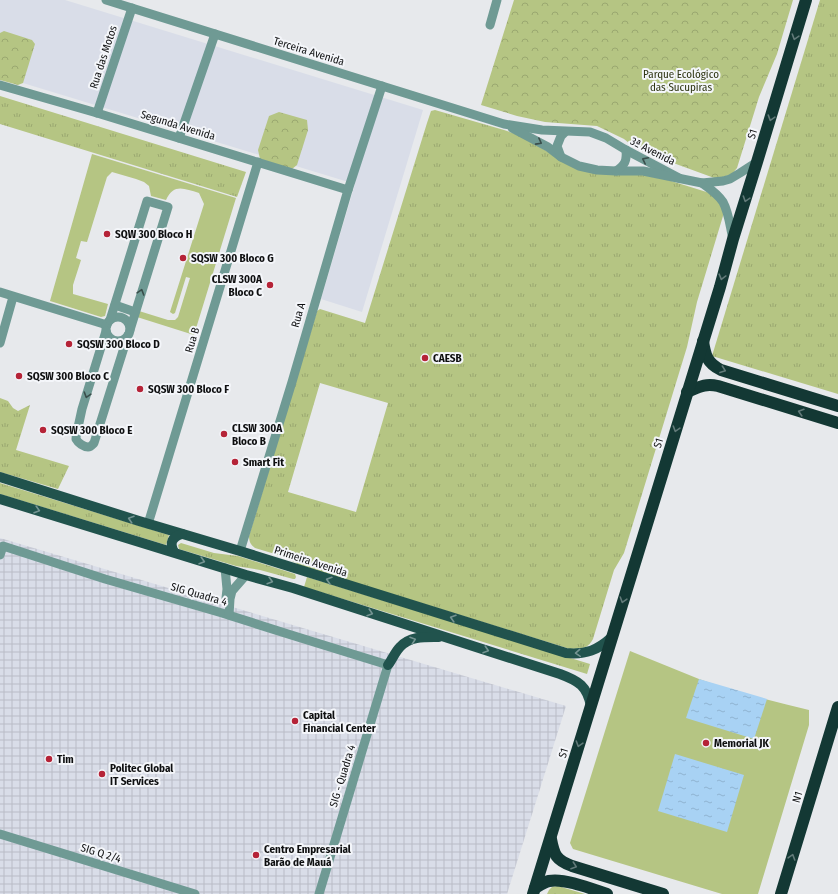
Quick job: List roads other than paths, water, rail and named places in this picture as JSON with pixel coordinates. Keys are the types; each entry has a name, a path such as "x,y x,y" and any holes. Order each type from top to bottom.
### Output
{"highway":[{"name":"S1","path":"534,891 720,286 806,0"},
{"path":"703,340 707,358 715,367 838,406"},
{"path":"687,392 704,385 711,384 838,423"},
{"name":"N1","path":"781,894 838,707"},
{"path":"551,839 556,856 564,863 663,894"},
{"path":"534,891 543,883 561,880 607,894"}],"main road":[{"name":"Primeira Avenida","path":"0,477 566,653 574,654 595,650 612,637"},
{"path":"0,499 293,588 568,677 576,681 584,688 591,706"},
{"path":"174,552 172,548 172,540 182,534"},
{"path":"293,588 298,586 301,581 301,574 299,570"},
{"path":"388,665 400,647 410,640 423,637 449,638"}],"street":[{"name":"Terceira Avenida","path":"106,0 504,124"},
{"path":"490,26 497,0"},
{"name":"Rua das Motos","path":"97,113 132,8"},
{"path":"179,138 215,34"},
{"name":"Segunda Avenida","path":"0,85 97,113 348,190"},
{"name":"Rua A","path":"240,551 292,382 348,190 382,86"},
{"name":"3ª Avenida","path":"504,124 542,130 590,132 606,138 680,178"},
{"name":"3ª Avenida","path":"504,124 548,147 561,157 579,166 616,172 642,171 680,178"},
{"path":"561,157 557,146 561,136 565,132"},
{"path":"616,172 623,167 627,158 626,150"},
{"name":"Rua B","path":"148,524 258,162"},
{"path":"680,178 702,183 723,181 730,179 757,162"},
{"path":"702,183 723,201 733,239"},
{"path":"147,201 168,207 94,443 87,447 79,444 76,439 76,432 114,305 147,201"},
{"path":"0,292 108,325"},
{"path":"0,343 13,297"},
{"path":"114,305 135,312"},
{"path":"115,317 120,317 126,320 129,324 129,332 124,339 113,339 109,336 108,325 115,317"},
{"name":"SIG Quadra 4","path":"1,551 106,579 225,614 388,665"},
{"path":"225,568 227,589 225,614"},
{"path":"225,614 232,591 246,574"},
{"path":"203,608 225,601"},
{"name":"SIG - Quadra 4","path":"319,894 388,665"},
{"name":"SIG Q 2/4","path":"0,834 195,894"}],"water":[{"path":"699,679 767,699 754,739 686,718"},
{"path":"675,754 744,775 727,832 658,811"}],"place":[{"name":"SQW 300 Bloco H","path":"107,234"},
{"name":"SQSW 300 Bloco G","path":"183,258"},
{"name":"CLSW 300A Bloco C","path":"270,285"},
{"name":"SQSW 300 Bloco D","path":"69,344"},
{"name":"CAESB","path":"425,358"},
{"name":"SQSW 300 Bloco C","path":"19,376"},
{"name":"SQSW 300 Bloco F","path":"140,389"},
{"name":"SQSW 300 Bloco E","path":"43,430"},
{"name":"CLSW 300A Bloco B","path":"224,434"},
{"name":"Smart Fit","path":"235,462"},
{"name":"Capital Financial Center","path":"295,721"},
{"name":"Memorial JK","path":"706,743"},
{"name":"Tim","path":"49,759"},
{"name":"Politec Global IT Services","path":"102,774"},
{"name":"Centro Empresarial Barão de Mauá","path":"256,855"}],"park label":[{"name":"Parque Ecológico das Sucupiras","path":"681,80"}]}
